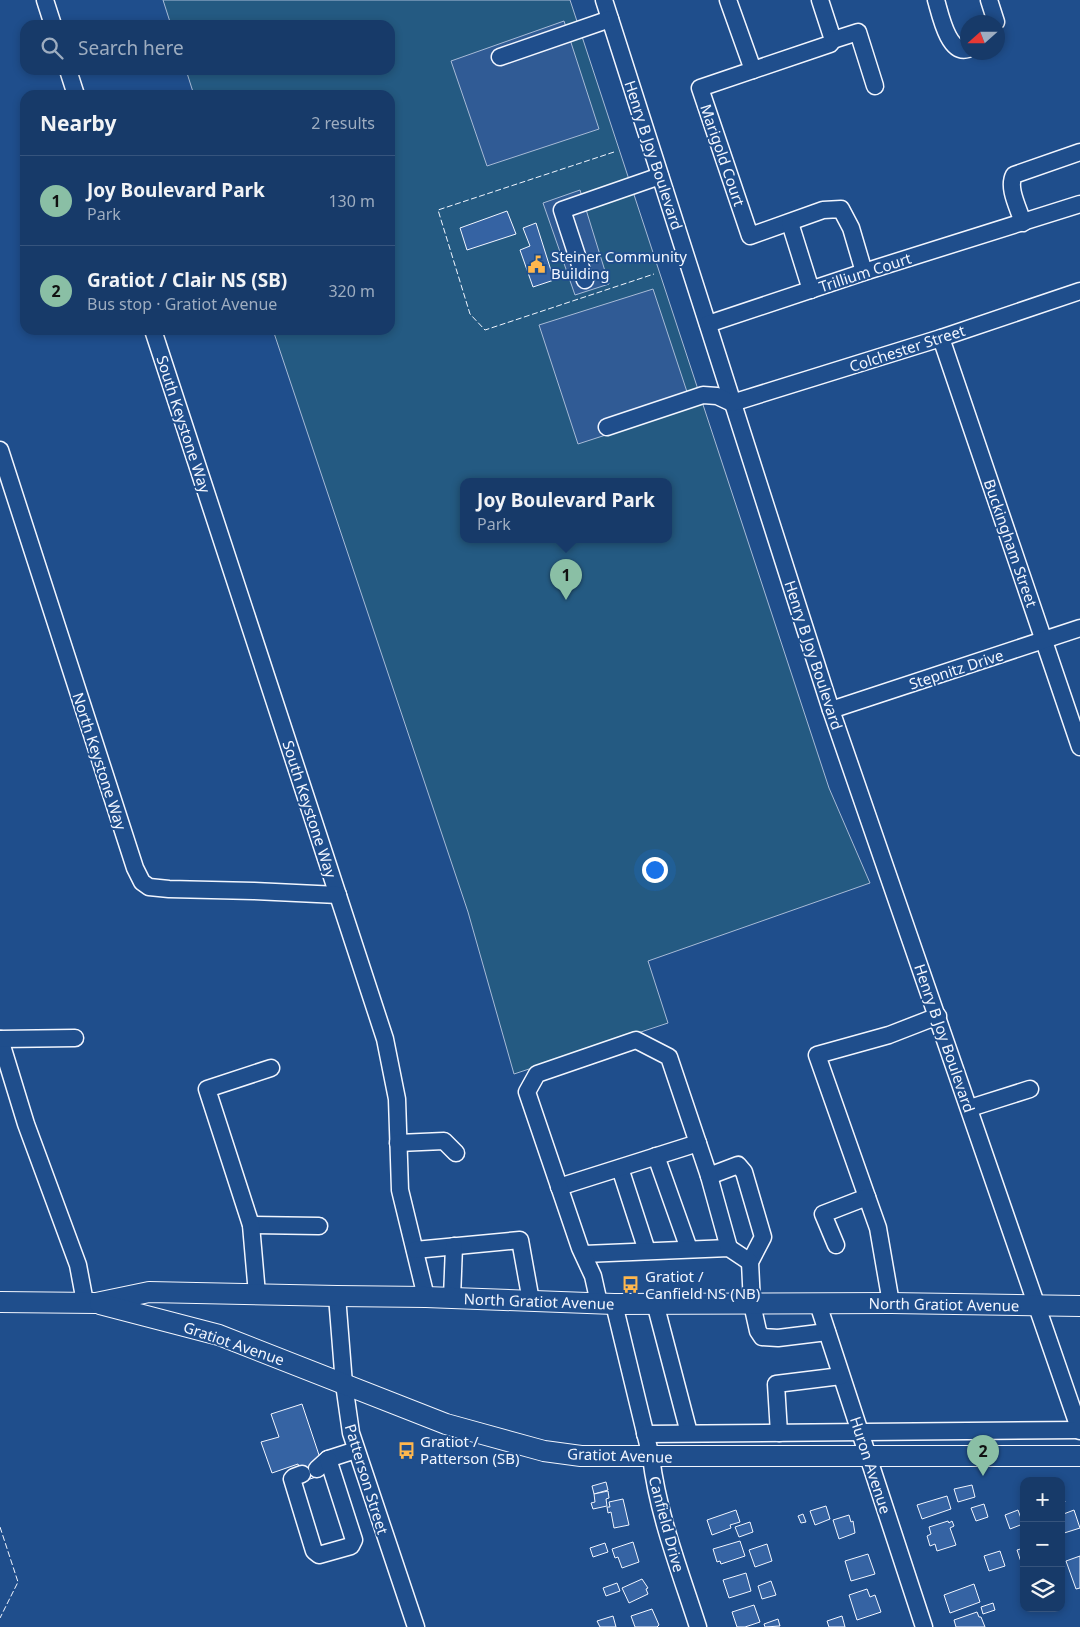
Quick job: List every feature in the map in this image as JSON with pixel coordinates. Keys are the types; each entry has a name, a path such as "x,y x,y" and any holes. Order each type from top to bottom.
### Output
{"main road":[{"name":"North Gratiot Avenue","path":"0,1302 91,1302 149,1292 426,1297 607,1303 892,1303 1080,1306"},
{"name":"Gratiot Avenue","path":"91,1302 219,1335 446,1424 544,1451 581,1456 651,1457 1080,1456"}],"street":[{"path":"45,0 51,20"},
{"name":"Henry B Joy Boulevard","path":"604,0 831,710 1080,1431"},
{"path":"728,0 753,70"},
{"path":"820,0 833,40"},
{"path":"936,0 946,32 955,47 960,49"},
{"path":"989,0 994,15"},
{"path":"500,57 610,19"},
{"name":"Marigold Court","path":"864,272 850,228 841,209 823,210 750,236 700,88 830,44 833,40 858,32 875,86"},
{"path":"70,75 74,90"},
{"path":"1023,222 1012,187 1014,175 1080,152"},
{"path":"585,280 562,210 660,176"},
{"name":"Trillium Court","path":"708,324 864,272 1080,204"},
{"path":"790,223 811,290"},
{"name":"Colchester Street","path":"732,403 942,338 1080,291"},
{"name":"South Keystone Way","path":"155,335 384,1039 393,1072 397,1099 400,1190 426,1297"},
{"name":"Buckingham Street","path":"942,338 1080,747"},
{"path":"608,427 703,395 717,396 732,403"},
{"name":"North Keystone Way","path":"0,450 132,858 142,882 149,887 169,889 338,895"},
{"name":"Stepnitz Drive","path":"831,710 1080,628"},
{"path":"892,1303 878,1228 818,1055 889,1035 938,1016"},
{"path":"75,1038 0,1039 26,1124 91,1302"},
{"name":"Canfield Drive","path":"698,1627 662,1512 645,1434 607,1303 580,1248 527,1092 537,1074 636,1040 669,1057 709,1176 729,1248"},
{"path":"257,1294 251,1225 207,1089 271,1068"},
{"path":"970,1108 1030,1089"},
{"path":"398,1142 444,1141 456,1153"},
{"path":"559,1188 698,1143"},
{"path":"656,1156 689,1249"},
{"path":"709,1176 738,1165 744,1172 763,1237 750,1262 752,1304 758,1331 762,1337 778,1338 827,1332"},
{"path":"620,1168 647,1251"},
{"path":"836,1245 823,1214 867,1197"},
{"path":"251,1225 319,1226"},
{"path":"415,1250 520,1240 530,1301"},
{"path":"452,1298 454,1246"},
{"path":"584,1254 729,1248 750,1262"},
{"name":"Patterson Street","path":"337,1296 344,1384 351,1433 416,1627"},
{"path":"655,1303 689,1433"},
{"name":"Huron Avenue","path":"818,1304 924,1627"},
{"path":"779,1433 776,1384 842,1376"},
{"path":"645,1434 1080,1431"},
{"path":"310,1470 356,1450"},
{"path":"310,1470 354,1540 351,1546 318,1555 314,1551 310,1470"}],"shaded area":[{"path":"163,0 570,0 829,788 870,883 648,961 668,1023 514,1074 468,912 275,335 395,335 395,90 192,90 188,75 395,75 395,20 169,20"},
{"path":"564,21 599,129 487,166 451,61"},
{"path":"580,190 609,284 575,295 543,203"},
{"path":"653,289 692,407 578,444 539,325"}],"building":[{"path":"507,211 516,234 467,250 460,228"},
{"name":"Steiner Community Building","path":"536,223 554,280 533,287 520,250 530,246 523,228"},
{"path":"302,1404 320,1458 314,1460 319,1476 304,1481 298,1464 272,1473 261,1442 279,1437 271,1414"},
{"path":"606,1482 608,1490 594,1494 592,1486"},
{"path":"972,1485 975,1497 958,1502 954,1489"},
{"path":"608,1491 607,1506 593,1509 591,1503 595,1502 594,1494"},
{"path":"947,1496 951,1509 922,1519 917,1505"},
{"path":"623,1499 629,1525 614,1528 611,1512 608,1513 607,1507 610,1507 609,1502"},
{"path":"984,1504 988,1517 976,1521 971,1508"},
{"path":"826,1506 830,1519 815,1525 810,1511"},
{"path":"736,1510 740,1522 730,1525 731,1528 712,1535 707,1520"},
{"path":"1018,1510 1020,1525 1010,1529 1005,1515"},
{"path":"1074,1510 1080,1528 1065,1533 1065,1513"},
{"path":"803,1514 806,1522 801,1523 798,1516"},
{"path":"849,1515 851,1522 853,1521 855,1533 839,1539 833,1520"},
{"path":"948,1521 949,1523 952,1521 954,1526 950,1528 956,1545 937,1551 935,1544 930,1546 927,1536 931,1534 929,1527"},
{"path":"750,1522 753,1532 739,1537 735,1527"},
{"path":"740,1541 745,1556 721,1564 720,1561 717,1562 713,1549"},
{"path":"633,1542 639,1562 622,1568 618,1557 615,1558 612,1549"},
{"path":"605,1543 608,1552 593,1557 590,1548"},
{"path":"767,1544 772,1561 755,1567 749,1550"},
{"path":"1000,1551 1005,1566 989,1571 984,1556"},
{"path":"868,1554 875,1574 851,1581 845,1561"},
{"path":"1080,1556 1080,1588 1076,1589 1066,1561"},
{"path":"746,1573 751,1591 729,1598 723,1580"},
{"path":"642,1579 648,1588 646,1589 648,1594 629,1603 622,1588"},
{"path":"771,1581 776,1595 762,1599 758,1586"},
{"path":"617,1583 620,1591 606,1596 603,1588"},
{"path":"974,1584 980,1602 950,1613 944,1595"},
{"path":"867,1589 870,1597 875,1595 881,1612 857,1620 849,1595"},
{"path":"993,1603 995,1610 983,1614 981,1607"},
{"path":"754,1605 760,1622 745,1627 737,1627 732,1612"},
{"path":"652,1609 659,1625 657,1627 635,1627 631,1616"},
{"path":"977,1612 985,1627 956,1627 954,1620"},
{"path":"613,1616 616,1627 600,1627 597,1621"},
{"path":"842,1616 845,1627 829,1627 827,1621"},
{"path":"778,1619 780,1626 765,1627 764,1624"}],"fence":[{"path":"614,152 438,210 470,314 485,330 654,274"},
{"path":"0,1527 18,1582 0,1618"}],"place":[{"name":"Steiner Community Building","path":"537,265"},
{"name":"Joy Boulevard Park","path":"566,600"},
{"name":"Gratiot / Canfield NS (NB)","path":"631,1285"},
{"name":"Gratiot / Patterson (SB)","path":"406,1450"},
{"name":"Gratiot / Clair NS (SB)","path":"983,1476"}]}
